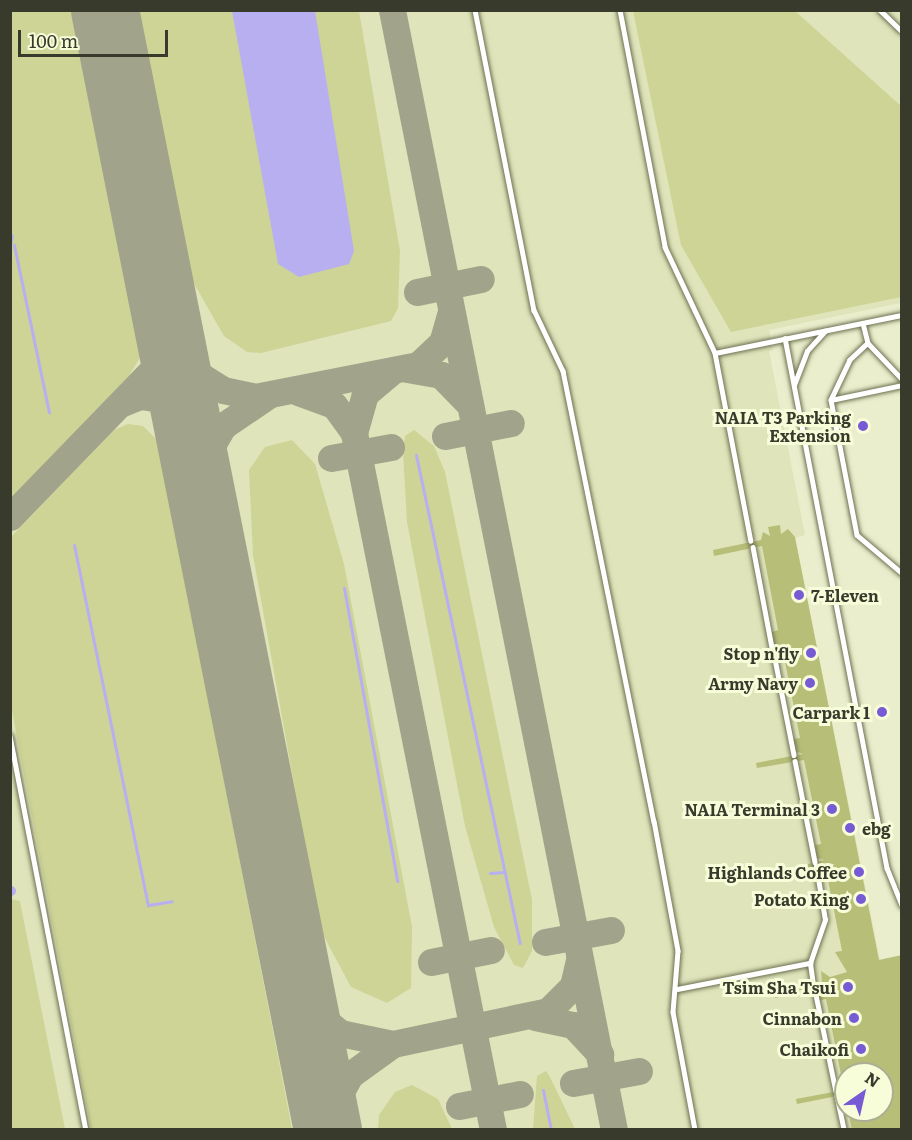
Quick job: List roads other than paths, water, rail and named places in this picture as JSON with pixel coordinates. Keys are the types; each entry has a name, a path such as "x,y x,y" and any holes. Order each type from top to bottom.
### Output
{"lane":[{"path":"475,10 534,310 563,371 678,951 677,989 673,1012 695,1130"},
{"path":"620,10 665,248 715,353 825,920 810,963 844,1130"},
{"path":"880,10 902,31"},
{"path":"715,353 902,315"},
{"path":"864,323 868,344 902,379"},
{"path":"793,388 807,351 828,330"},
{"path":"785,338 887,868 902,904"},
{"path":"868,344 850,360 831,400 859,539 902,573"},
{"path":"831,400 902,385"},
{"path":"10,736 86,1130"},
{"path":"677,989 810,963"}],"waterway":[{"path":"10,246 12,235"},
{"path":"14,245 49,412"},
{"path":"416,455 520,943"},
{"path":"74,545 148,905 172,901"},
{"path":"344,588 397,881"},
{"path":"490,873 504,872"},
{"path":"543,1090 551,1130"}],"place":[{"name":"NAIA T3 Parking Extension","path":"863,426"},
{"name":"7-Eleven","path":"799,595"},
{"name":"Stop n'fly","path":"811,653"},
{"name":"Army Navy","path":"810,683"},
{"name":"Carpark 1","path":"882,712"},
{"name":"NAIA Terminal 3","path":"832,809"},
{"name":"ebg","path":"850,828"},
{"name":"Highlands Coffee","path":"859,872"},
{"name":"Potato King","path":"861,899"},
{"name":"Tsim Sha Tsui","path":"848,987"},
{"name":"Cinnabon","path":"854,1018"},
{"name":"Chaikofi","path":"861,1049"}]}
